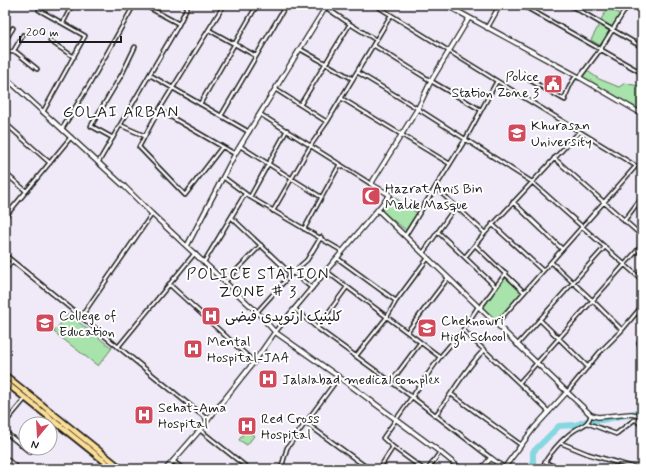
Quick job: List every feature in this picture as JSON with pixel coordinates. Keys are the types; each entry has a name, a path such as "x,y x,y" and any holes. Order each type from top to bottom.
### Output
{"highway":[{"path":"5,375 27,396 114,469"},
{"path":"5,382 27,396 122,469"}],"main road":[{"path":"446,5 641,113"},
{"path":"487,28 500,5"},
{"path":"187,246 235,154 326,6"},
{"path":"166,469 208,420 254,362 275,332 390,195 371,184 418,108 431,81 469,18"},
{"path":"5,77 195,253 257,312 275,332 339,377 461,469"},
{"path":"378,210 536,364 591,415 598,417 626,415 642,416"},
{"path":"481,469 491,458 504,468 567,392"},
{"path":"5,458 18,469"}],"street":[{"path":"42,5 39,10 85,36 43,112"},
{"path":"63,23 72,5"},
{"path":"62,129 92,80 134,5"},
{"path":"144,5 178,24"},
{"path":"98,163 150,75 188,5"},
{"path":"222,147 185,195 139,147 159,110 224,5"},
{"path":"200,104 257,5"},
{"path":"221,116 286,5"},
{"path":"375,5 497,82 636,166 496,324"},
{"path":"522,5 642,73"},
{"path":"570,5 642,47"},
{"path":"528,79 565,99 574,78 578,77 600,50 628,5"},
{"path":"326,6 350,24 376,40"},
{"path":"273,211 311,145 327,122 391,15"},
{"path":"300,105 350,24"},
{"path":"5,41 13,28"},
{"path":"209,30 256,56"},
{"path":"12,52 23,35"},
{"path":"50,41 74,57"},
{"path":"373,44 431,81 481,110"},
{"path":"113,138 91,126 122,74 135,46"},
{"path":"300,49 353,79"},
{"path":"5,50 16,52 36,69"},
{"path":"357,72 418,108 465,140 532,182 642,280"},
{"path":"150,75 249,132"},
{"path":"405,236 465,140 497,82"},
{"path":"275,89 327,122"},
{"path":"341,98 450,164"},
{"path":"159,110 235,154"},
{"path":"641,113 642,120"},
{"path":"260,114 371,184"},
{"path":"5,123 50,163"},
{"path":"120,125 145,136"},
{"path":"250,197 287,130"},
{"path":"465,257 492,224 579,132"},
{"path":"5,217 71,137"},
{"path":"240,146 321,197"},
{"path":"554,158 642,236"},
{"path":"304,229 340,164"},
{"path":"5,173 26,191"},
{"path":"5,182 9,177"},
{"path":"223,177 245,194 342,251"},
{"path":"436,188 485,233"},
{"path":"204,262 232,218 245,194"},
{"path":"624,221 642,197"},
{"path":"513,202 562,249"},
{"path":"423,253 456,206"},
{"path":"82,317 152,214"},
{"path":"232,218 291,274 293,273 312,288"},
{"path":"492,224 543,271"},
{"path":"438,232 496,286"},
{"path":"257,312 291,274 307,260 320,237"},
{"path":"225,282 260,245"},
{"path":"475,245 506,273 524,292"},
{"path":"519,382 626,265 642,245"},
{"path":"517,345 605,247"},
{"path":"118,347 195,253"},
{"path":"5,255 208,420"},
{"path":"337,258 396,301"},
{"path":"356,356 387,317 396,301 428,258"},
{"path":"5,270 12,262"},
{"path":"551,262 622,330"},
{"path":"326,270 440,357"},
{"path":"423,469 383,438 440,357 463,330 506,273"},
{"path":"407,332 448,278"},
{"path":"169,284 254,362"},
{"path":"317,328 347,287"},
{"path":"567,392 589,368 599,353 622,330 642,306"},
{"path":"295,309 317,328 412,397 491,458"},
{"path":"637,312 642,317"},
{"path":"540,320 589,368"},
{"path":"463,330 549,412"},
{"path":"642,340 639,343 642,350"},
{"path":"391,382 421,342"},
{"path":"435,416 472,362 484,350"},
{"path":"282,468 287,448 339,377"},
{"path":"451,394 521,446"},
{"path":"5,423 27,396"},
{"path":"542,469 545,462 561,443 574,431 587,423 591,415"},
{"path":"587,423 614,434 619,434 634,420 642,426"},
{"path":"306,423 369,469"},
{"path":"200,430 249,469"},
{"path":"5,432 18,442"},
{"path":"561,443 588,454 632,467"},
{"path":"379,469 393,447"},
{"path":"428,469 440,452"},
{"path":"172,461 183,469"},
{"path":"545,462 559,469"}],"green space":[{"path":"608,8 620,14 612,27 600,21"},
{"path":"599,25 609,31 601,46 591,40"},
{"path":"586,70 599,79 619,87 625,83 642,87 642,103 640,110 582,77"},
{"path":"394,197 417,213 406,230 381,211"},
{"path":"504,277 522,292 496,322 482,308"},
{"path":"68,314 112,348 98,366 54,332"},
{"path":"245,431 248,431 254,436 247,445 239,440"}],"waterway":[{"path":"533,469 533,452 559,426 575,425 590,420 602,420 642,411"}],"place":[{"name":"Police Station Zone 3","path":"553,84"},
{"name":"Khurasan University","path":"517,133"},
{"name":"Hazrat Anis Bin Malik Masque","path":"371,196"},
{"name":"کلینیک ارتوپدی فیضی","path":"211,316"},
{"name":"College of Education","path":"45,323"},
{"name":"Cheknowri High School","path":"427,328"},
{"name":"Mental Hospital-JAA","path":"193,349"},
{"name":"Jalalabad medical complex","path":"268,379"},
{"name":"Sehat-Ama Hospital","path":"144,415"},
{"name":"Red Cross Hospital","path":"247,426"}],"district":[{"name":"GOLAI ARBAN","path":"121,111"},
{"name":"POLICE STATION ZONE # 3","path":"258,282"}]}
